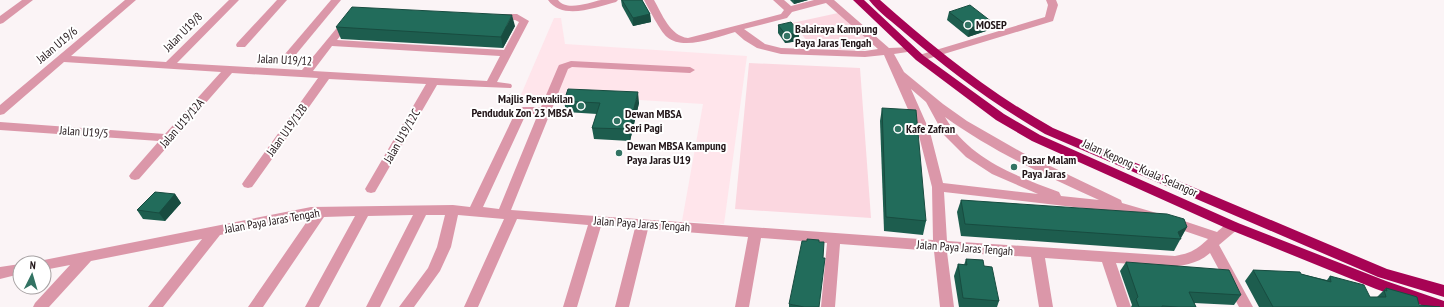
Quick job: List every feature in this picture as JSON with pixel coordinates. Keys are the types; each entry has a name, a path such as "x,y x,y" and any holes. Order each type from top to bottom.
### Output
{"highway":[{"name":"Jalan Kepong - Kuala Selangor","path":"858,0 920,58 1000,117 1036,138 1233,226 1356,275 1444,307"},
{"name":"Jalan Kepong - Kuala Selangor","path":"874,0 934,54 1015,113 1049,131 1383,273 1444,291"}],"street":[{"path":"0,21 28,0"},
{"name":"Jalan U19/6","path":"0,111 131,0"},
{"name":"Jalan U19/8","path":"168,66 234,0"},
{"path":"240,45 282,0"},
{"path":"289,56 336,0"},
{"path":"553,0 556,5 562,8 583,6 612,0"},
{"path":"649,0 670,34 679,40 696,39 738,29 784,16 789,10 824,0"},
{"path":"778,0 789,10"},
{"path":"828,0 888,53 898,72 924,132 938,187 940,246 947,307"},
{"path":"920,58 1050,19 1053,5 1051,0"},
{"path":"306,74 354,13"},
{"path":"485,16 517,18 524,21 490,85"},
{"path":"738,29 748,38 761,46 781,51 865,54 888,53 910,49"},
{"path":"329,43 507,54"},
{"name":"Jalan U19/12","path":"61,59 507,86"},
{"path":"471,307 508,214 562,68 566,65 690,70"},
{"name":"Jalan U19/12A","path":"135,176 229,69"},
{"path":"898,72 928,98 963,124 1007,150 1125,208 1215,241 1246,307"},
{"name":"Jalan U19/12B","path":"248,184 326,75"},
{"name":"Jalan U19/12C","path":"371,189 433,82"},
{"path":"928,98 948,132 973,156 991,168 1020,182 1072,201"},
{"path":"474,212 522,110 546,111"},
{"name":"Jalan U19/5","path":"0,126 169,138"},
{"path":"938,187 1125,208"},
{"path":"373,307 422,210"},
{"path":"406,307 433,271 444,248 453,210"},
{"name":"Jalan Paya Jaras Tengah","path":"52,263 311,212 453,210 834,239 1176,261 1190,260 1199,256 1233,226"},
{"path":"312,307 364,211"},
{"path":"255,307 320,212"},
{"path":"570,307 596,221"},
{"path":"622,307 643,224"},
{"path":"155,307 216,231"},
{"path":"742,307 755,233"},
{"path":"828,307 834,239"},
{"path":"1037,253 1046,307"},
{"path":"40,307 87,256"},
{"path":"1107,257 1124,307"},
{"path":"0,273 12,271"},
{"path":"1356,275 1363,294"},
{"path":"1406,294 1412,307"}],"path":[{"path":"507,86 515,104 522,110"}],"shaded area":[{"path":"838,13 873,45 865,50 814,49 792,23"},
{"path":"554,18 561,18 565,44 747,56 724,224 682,221 703,104 545,94 540,105 517,104"},
{"path":"749,63 860,68 871,218 735,209"}],"building":[{"path":"622,0 642,0 650,14 633,18"},
{"path":"970,5 992,22 970,28 949,12"},
{"path":"352,7 512,15 501,37 336,27"},
{"path":"791,22 799,32 786,35 778,25"},
{"path":"568,89 638,92 629,129 592,128 600,103 564,101"},
{"path":"882,108 916,110 926,221 886,217"},
{"path":"155,192 175,194 159,213 137,210"},
{"path":"961,200 1167,214 1184,219 1187,227 1178,232 1181,239 965,224"},
{"path":"807,239 824,242 823,258 825,258 819,307 804,307 789,304 802,241 807,241"},
{"path":"966,259 983,260 984,266 992,267 999,301 963,298 958,264 967,265"},
{"path":"1126,262 1229,270 1241,295 1189,292 1196,307 1139,307 1136,299 1138,297"},
{"path":"1253,270 1300,272 1301,274 1331,282 1330,276 1364,285 1370,297 1386,297 1384,290 1387,291 1386,288 1417,297 1419,305 1440,307 1273,307"}],"place":[{"name":"MOSEP","path":"968,25"},
{"name":"Balairaya Kampung Paya Jaras Tengah","path":"787,36"},
{"name":"Majlis Perwakilan Penduduk Zon 23 MBSA","path":"581,106"},
{"name":"Dewan MBSA Seri Pagi","path":"617,121"},
{"name":"Kafe Zafran","path":"898,129"},
{"name":"Dewan MBSA Kampung Paya Jaras U19","path":"619,153"},
{"name":"Pasar Malam Paya Jaras","path":"1014,167"}]}
